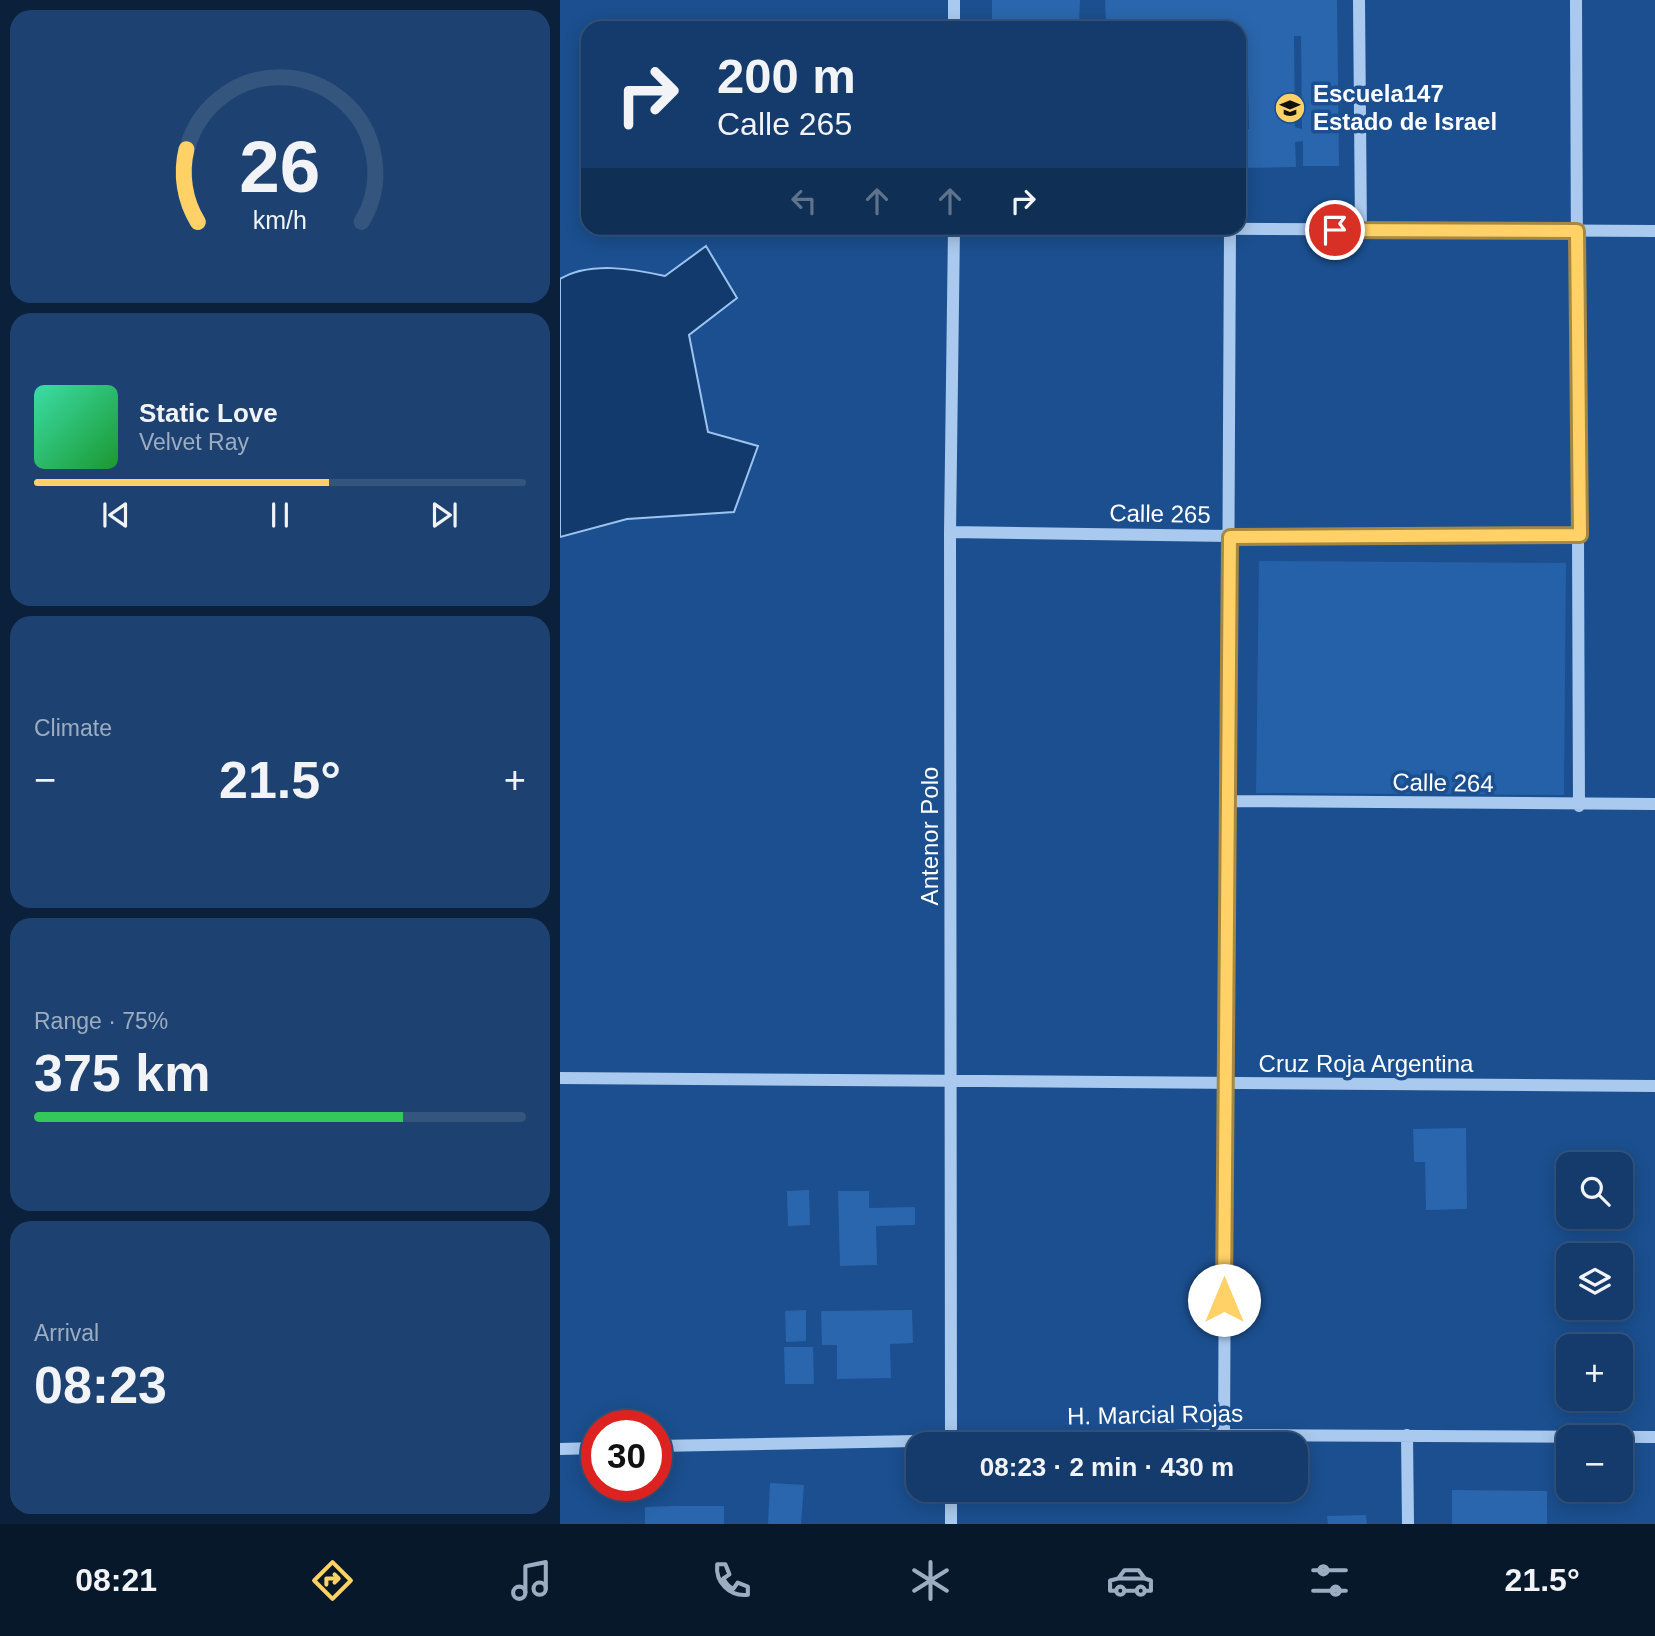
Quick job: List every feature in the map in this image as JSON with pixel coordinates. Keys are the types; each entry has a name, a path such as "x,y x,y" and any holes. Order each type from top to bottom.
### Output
{"street":[{"path":"954,0 954,21"},
{"path":"1359,0 1361,231"},
{"path":"1576,0 1579,806"},
{"path":"1246,228 1655,231"},
{"name":"Antenor Polo","path":"951,1432 950,532 954,235"},
{"path":"1224,1432 1225,1084 1230,801 1230,235"},
{"name":"Calle 265","path":"950,532 1230,537 1580,535"},
{"name":"Calle 264","path":"1230,801 1579,806 1655,804"},
{"name":"Cruz Roja Argentina","path":"560,1078 951,1083 1655,1086"},
{"name":"H. Marcial Rojas","path":"1308,1435 1655,1437"},
{"path":"1407,1435 1408,1524"},
{"name":"H. Marcial Rojas","path":"672,1446 906,1442"},
{"path":"560,1449 581,1448"},
{"path":"951,1502 951,1524"}],"shaded area":[{"path":"706,246 737,298 689,335 708,432 758,446 734,512 627,519 560,537 560,279 572,273 598,268 626,269 665,276"},
{"path":"1259,561 1566,563 1564,795 1256,793"}],"building":[{"path":"992,0 1080,0 1079,21 992,21"},
{"name":"Escuela147 Estado de Israel","path":"1105,0 1337,0 1339,166 1303,166 1303,141 1295,142 1296,167 1246,168 1246,129 1249,129 1246,21 1106,21","holes":["1294,36 1301,36 1302,129 1295,127"]},
{"path":"1466,1128 1467,1209 1426,1210 1425,1162 1414,1162 1413,1129"},
{"path":"809,1190 810,1225 788,1226 787,1191"},
{"path":"838,1191 869,1191 869,1208 915,1207 915,1225 876,1226 877,1265 840,1266"},
{"path":"806,1310 806,1341 786,1342 785,1311"},
{"path":"912,1310 913,1343 890,1344 891,1378 837,1379 837,1345 822,1345 821,1311"},
{"path":"784,1347 813,1347 814,1384 785,1384"},
{"path":"770,1483 804,1485 801,1524 768,1524"},
{"path":"1452,1490 1547,1491 1547,1524 1452,1524"},
{"path":"724,1506 724,1524 645,1524 645,1507"},
{"path":"1366,1515 1367,1524 1328,1524 1327,1516"}],"place":[{"name":"Escuela147 Estado de Israel","path":"1290,108"}],"route":[{"path":"1224,1300 1230,537 1580,535 1577,231 1335,230"}]}
